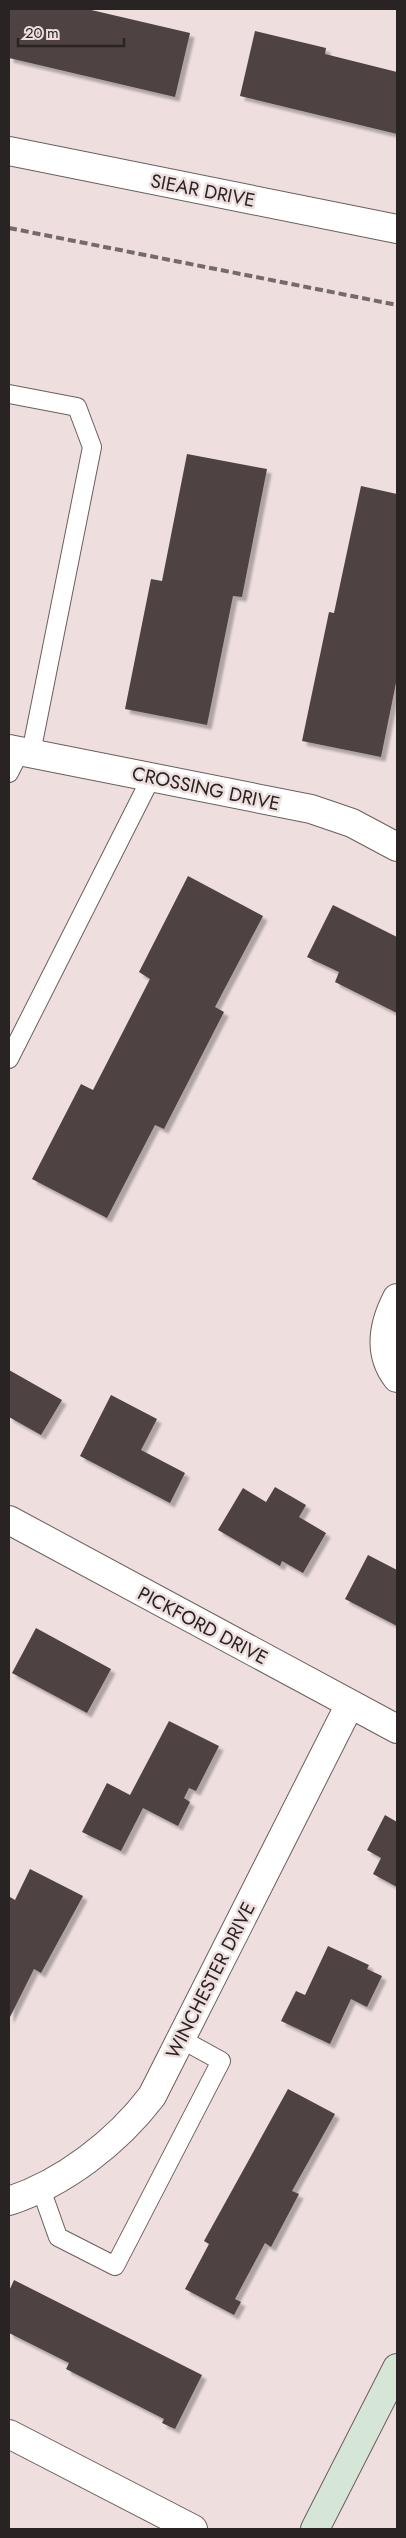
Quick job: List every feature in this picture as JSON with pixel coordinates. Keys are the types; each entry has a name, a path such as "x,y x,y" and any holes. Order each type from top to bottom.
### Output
{"main road":[{"path":"315,2529 397,2368"}],"street":[{"name":"SIEAR DRIVE","path":"9,151 397,229"},
{"name":"CROSSING DRIVE","path":"17,757 152,776 330,815 352,823 397,847"},
{"path":"397,1298 384,1328 386,1359 397,1378"},
{"name":"PICKFORD DRIVE","path":"9,1520 397,1730"},
{"name":"WINCHESTER DRIVE","path":"9,2201 41,2189 112,2140 152,2096 350,1704"},
{"path":"9,2434 193,2529"}],"lane":[{"path":"9,394 77,407 92,447 17,757"},
{"path":"9,1059 152,776"},
{"path":"41,2189 58,2237 115,2266 221,2061 181,2039"}],"building":[{"path":"9,9 87,9 190,33 175,97 9,58"},
{"path":"255,31 326,48 325,54 397,72 397,134 240,96"},
{"path":"187,454 267,469 242,597 233,596 207,725 125,709 151,579 162,581"},
{"path":"361,486 397,494 397,678 381,757 302,741 329,612 334,613"},
{"path":"188,876 263,916 215,1007 224,1012 164,1129 155,1125 107,1218 32,1179 81,1084 93,1090 150,979 139,972"},
{"path":"333,905 397,937 397,1013 335,982 339,972 307,957"},
{"path":"9,1370 62,1400 41,1435 9,1417"},
{"path":"111,1395 157,1419 141,1450 185,1473 170,1503 80,1456"},
{"path":"275,1487 306,1505 299,1517 326,1533 303,1573 282,1561 280,1566 218,1530 243,1488 266,1502"},
{"path":"368,1555 397,1570 397,1626 345,1599"},
{"path":"36,1628 111,1669 87,1713 12,1673"},
{"path":"169,1721 219,1746 196,1791 189,1788 184,1798 190,1802 178,1826 143,1808 121,1851 82,1832 107,1783 130,1795"},
{"path":"385,1815 397,1822 397,1887 373,1874 381,1858 367,1850"},
{"path":"30,1869 83,1896 41,1973 34,1969 9,2019 9,1899 10,1897 15,1900"},
{"path":"328,1946 369,1965 367,1969 382,1976 367,2007 351,1999 330,2044 281,2021 296,1991 305,1995"},
{"path":"288,2089 335,2114 292,2191 299,2194 271,2247 265,2243 235,2299 241,2302 234,2315 185,2289 209,2244 204,2241"},
{"path":"14,2280 202,2375 175,2429 162,2423 164,2419 66,2369 69,2363 9,2333 9,2291"}],"railway":[{"path":"9,228 397,305"}]}
